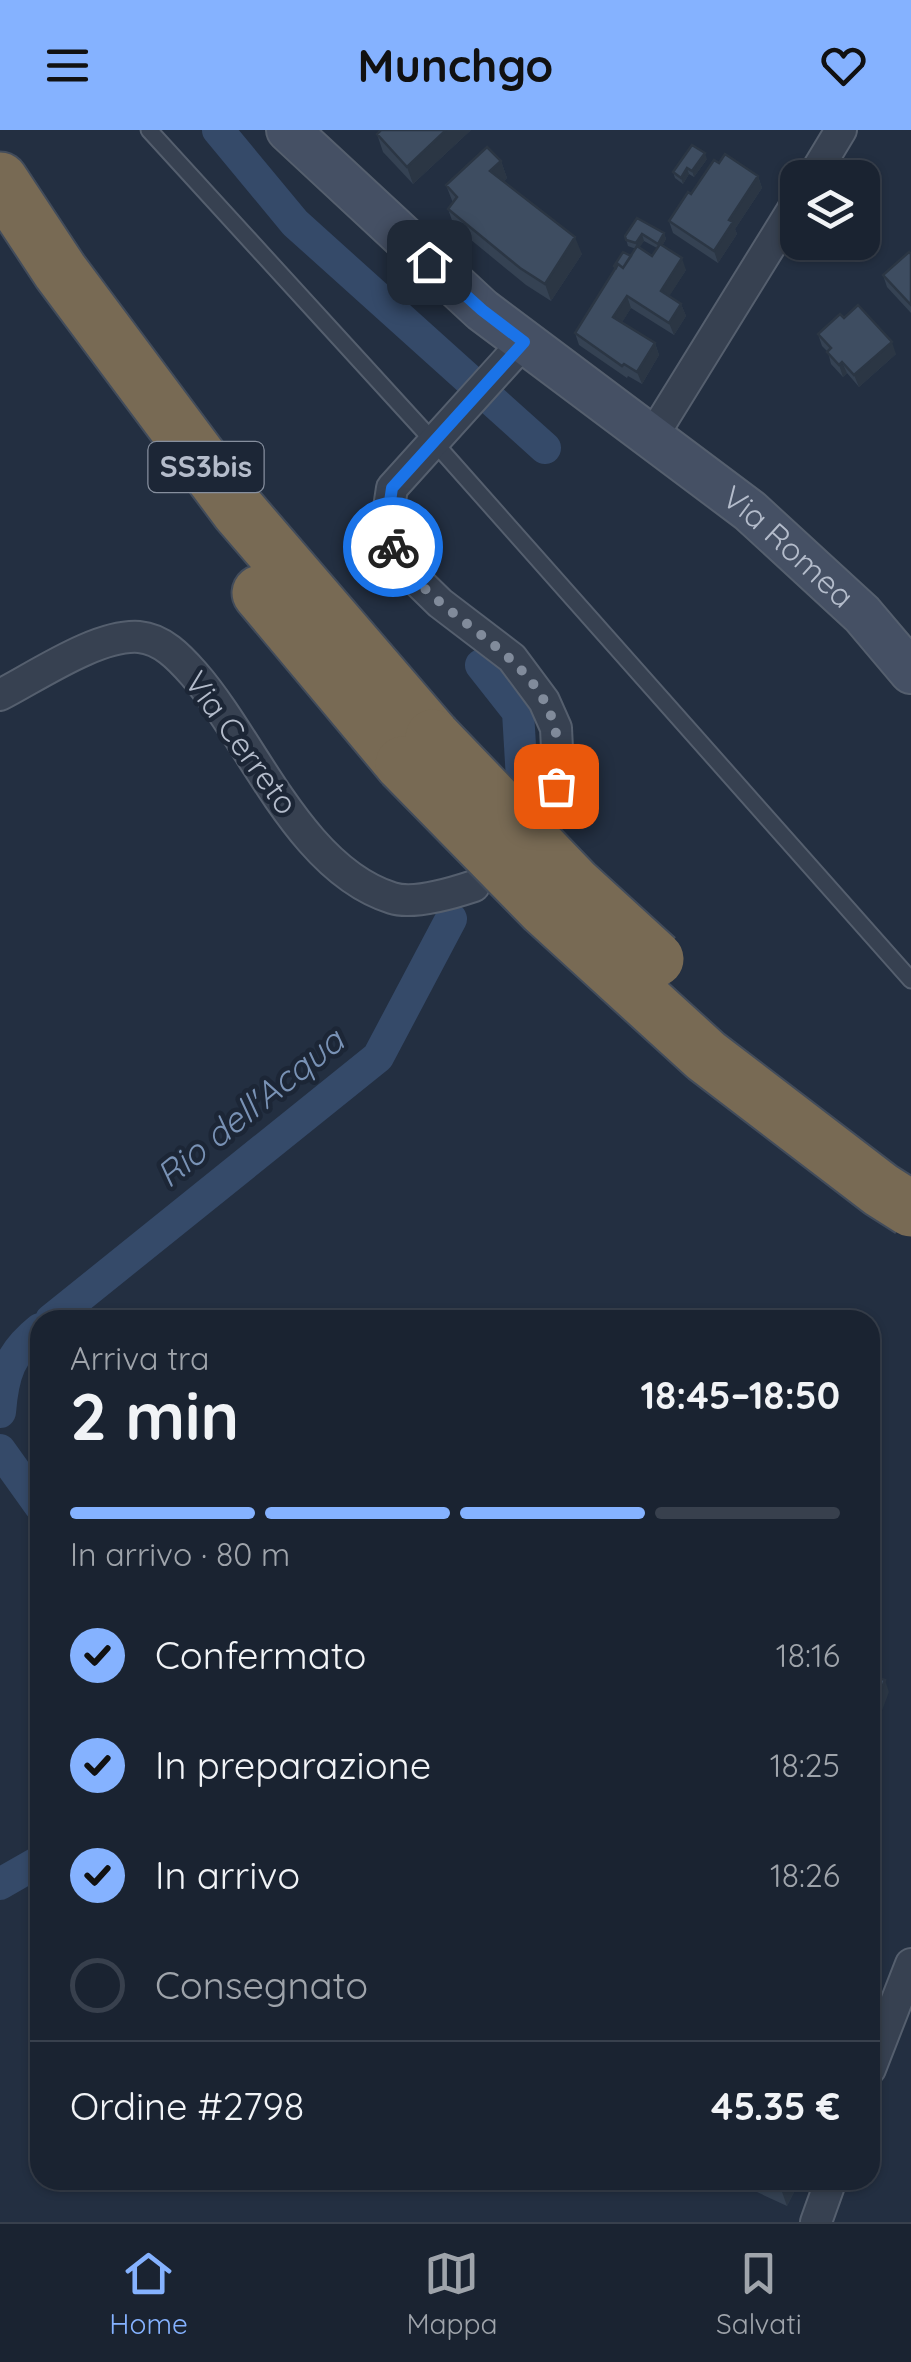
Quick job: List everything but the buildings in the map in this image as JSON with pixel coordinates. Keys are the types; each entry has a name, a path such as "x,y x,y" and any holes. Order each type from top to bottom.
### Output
{"highway":[{"name":"SS3bis","path":"0,180 60,271 239,511 418,750 544,909 706,1056 911,1210"},
{"name":"SS3bis","path":"0,247 210,534 418,750 574,884 732,1028 911,1166"}],"main road":[{"name":"Via Romea","path":"288,130 468,297 750,511 862,614 911,672"}],"street":[{"path":"823,160 841,130"},
{"path":"652,437 780,230"},
{"path":"524,342 392,488 387,522 396,560 440,603 512,658 544,701 556,728 558,770 549,805 538,821"},
{"name":"Via Cerreto","path":"0,696 113,638 143,637 174,652 217,700 312,842 347,877 395,900 445,895 474,886"},
{"path":"880,2043 911,1964"},
{"path":"816,2222 827,2190"}],"lane":[{"path":"150,130 434,442 911,980"}],"waterway":[{"name":"Rio dell'Acqua","path":"218,130 295,223 545,448"},
{"name":"Rio dell'Acqua","path":"481,665 518,712 523,796"},
{"name":"Rio dell'Acqua","path":"63,1310 378,1057 451,919"},
{"name":"Rio dell'Acqua","path":"0,1412 10,1365 30,1339"},
{"name":"Rio dell'Acqua","path":"0,1450 30,1492"},
{"name":"Rio dell'Acqua","path":"0,1884 30,1867"}],"way so far":[{"path":"393,547 396,560 440,603 512,658 544,701 556,728 556,786"}],"route":[{"path":"393,547 387,522 392,488 524,342 429,262"}]}
